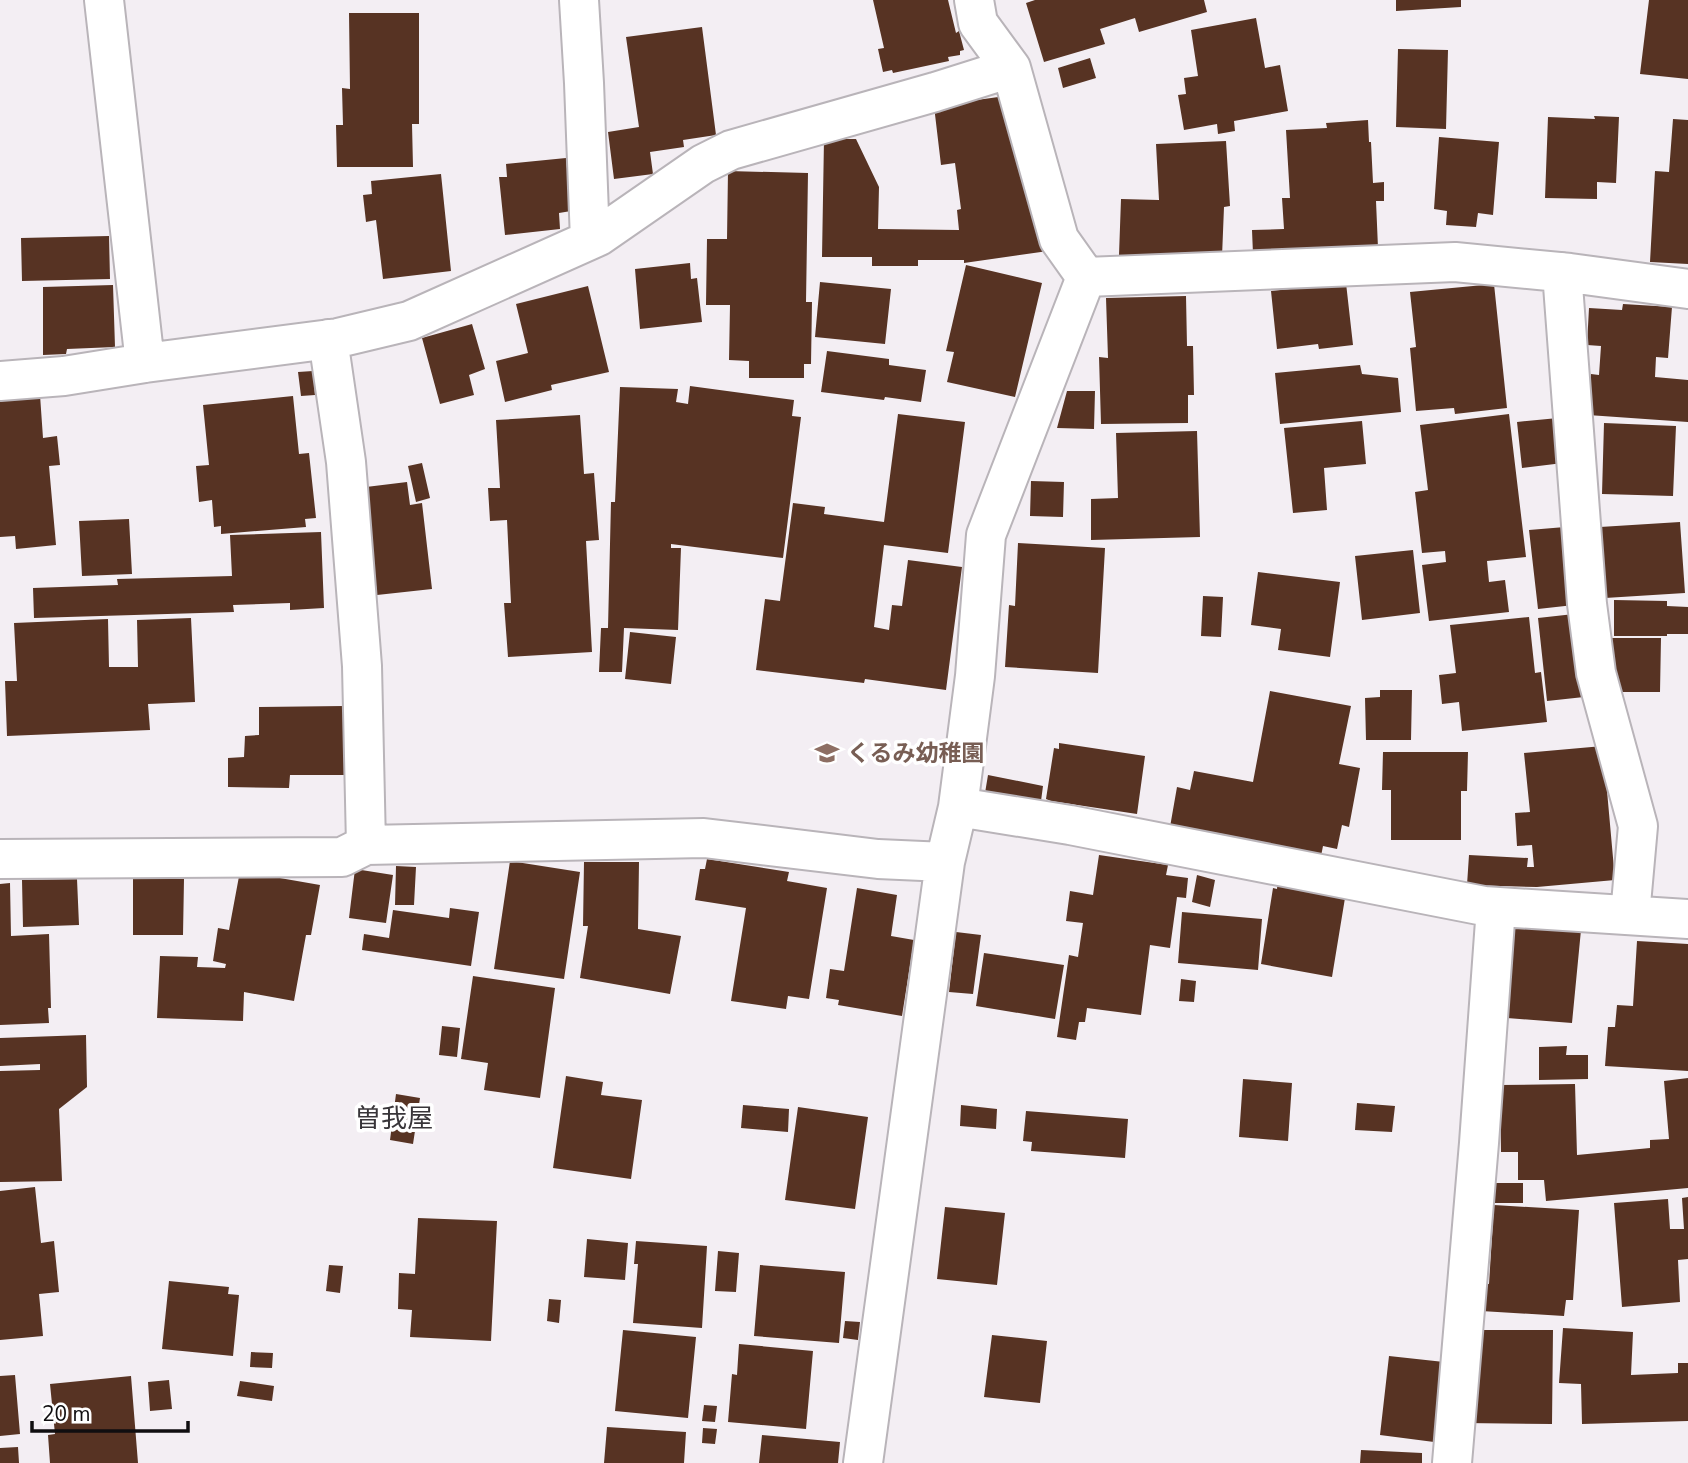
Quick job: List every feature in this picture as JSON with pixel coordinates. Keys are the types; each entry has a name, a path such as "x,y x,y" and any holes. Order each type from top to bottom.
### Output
{"street":[{"path":"104,0 145,363"},
{"path":"579,0 590,240"},
{"path":"974,0 978,23 1011,68 1059,239 1086,277"},
{"path":"0,381 64,376 328,339 409,321 599,236 703,164 731,150 1011,68"},
{"path":"1086,277 1455,262 1562,272 1688,289"},
{"path":"1562,272 1587,604 1596,673 1638,826 1630,915"},
{"path":"863,1463 944,862 958,807 975,676 986,535 1086,277"},
{"path":"328,339 346,462 362,666 366,845"},
{"path":"958,807 1070,825 1484,906 1688,919"},
{"path":"0,859 342,857 366,845 704,838 878,859 944,862"},
{"path":"1452,1463 1496,907"}],"building":[{"path":"873,0 948,0 956,33 959,31 964,50 960,51 960,55 948,57 949,61 893,73 892,70 883,72 878,49 884,48"},
{"path":"1035,0 1204,0 1207,12 1139,32 1135,18 1100,29 1105,44 1044,62 1026,3"},
{"path":"1396,0 1461,0 1461,7 1396,11"},
{"path":"1649,0 1688,0 1688,79 1640,74"},
{"path":"349,13 419,13 419,124 412,124 413,167 337,167 336,125 343,125 342,88 350,89"},
{"path":"1256,18 1265,68 1280,65 1288,111 1234,121 1235,131 1218,134 1217,124 1184,130 1178,95 1186,94 1184,78 1198,76 1191,30"},
{"path":"702,27 716,135 683,140 684,147 650,152 653,174 614,179 608,132 639,127 626,37"},
{"path":"1398,49 1448,50 1446,129 1396,127"},
{"path":"1090,58 1096,78 1063,88 1058,68"},
{"path":"1020,94 1048,251 964,263 964,260 918,260 918,266 872,266 872,257 822,257 824,139 856,139 879,187 878,229 959,230 957,210 961,209 955,163 941,165 934,106"},
{"path":"1594,116 1619,117 1616,183 1597,182 1597,199 1545,198 1548,117 1595,119"},
{"path":"1673,119 1688,120 1688,264 1650,262 1655,171 1669,172"},
{"path":"1368,120 1373,183 1384,182 1384,201 1376,201 1378,248 1253,254 1252,230 1284,229 1282,198 1290,198 1286,130 1327,128 1326,123"},
{"path":"1439,137 1499,142 1493,215 1478,213 1476,227 1446,225 1447,211 1434,209"},
{"path":"1226,141 1230,206 1224,207 1222,257 1119,255 1121,199 1159,200 1156,144"},
{"path":"566,158 571,211 559,213 560,229 505,235 499,177 507,177 506,164"},
{"path":"728,171 808,173 806,302 812,302 811,364 804,364 804,378 749,378 749,361 729,360 730,305 706,305 707,239 727,239"},
{"path":"441,174 451,271 383,279 376,220 366,222 363,195 372,194 371,181"},
{"path":"109,236 110,279 22,281 21,238"},
{"path":"690,263 691,279 697,278 702,322 640,329 635,269"},
{"path":"966,265 1042,283 1015,397 947,382 954,352 946,351"},
{"path":"820,282 891,289 885,344 815,337"},
{"path":"1346,283 1353,345 1319,349 1318,344 1277,349 1271,291"},
{"path":"1494,284 1507,408 1455,414 1454,408 1416,411 1410,348 1416,347 1410,292"},
{"path":"113,285 115,347 67,349 66,354 43,355 43,287"},
{"path":"588,286 609,372 551,385 552,390 505,402 496,361 528,353 516,304"},
{"path":"1186,296 1187,346 1193,346 1194,395 1188,395 1188,423 1101,424 1099,357 1108,358 1106,298"},
{"path":"1623,304 1672,307 1668,358 1656,357 1655,377 1688,380 1688,422 1588,415 1591,374 1599,375 1601,346 1587,345 1589,308 1622,310"},
{"path":"472,324 485,369 469,375 474,395 440,404 422,338"},
{"path":"827,351 889,359 889,365 926,370 921,402 821,392"},
{"path":"1360,365 1362,374 1398,378 1401,412 1280,424 1275,373"},
{"path":"313,371 315,395 301,396 298,372"},
{"path":"690,386 794,400 792,416 801,417 783,558 671,544 671,548 681,548 678,630 624,628 622,672 599,672 601,628 608,628 611,502 615,502 620,387 678,389 676,402 688,404"},
{"path":"1067,391 1095,391 1094,429 1057,428"},
{"path":"40,395 43,438 57,436 60,465 49,466 56,545 16,549 15,536 0,537 0,399"},
{"path":"293,396 299,454 309,453 316,518 305,519 306,527 221,534 221,526 214,527 212,500 199,502 196,466 209,465 203,405"},
{"path":"898,414 965,422 948,553 884,545 874,627 889,630 892,605 902,606 908,560 962,567 946,690 865,679 864,683 756,670 765,599 780,601 793,503 825,507 824,514 884,522"},
{"path":"1509,414 1526,557 1487,561 1489,582 1505,580 1509,612 1429,621 1422,565 1446,562 1445,551 1422,553 1415,492 1428,490 1420,425"},
{"path":"580,415 584,474 594,473 599,540 586,541 592,652 508,657 504,603 511,603 507,520 490,521 488,488 500,488 496,420"},
{"path":"1558,418 1563,463 1522,468 1517,422"},
{"path":"1362,421 1366,464 1324,468 1327,510 1293,513 1284,428"},
{"path":"1604,423 1676,426 1673,496 1602,494"},
{"path":"1197,431 1200,537 1091,540 1091,499 1118,498 1116,433"},
{"path":"422,463 430,498 416,502 408,466"},
{"path":"1031,481 1064,482 1063,517 1030,516"},
{"path":"407,482 410,505 422,503 432,589 377,595 366,487"},
{"path":"129,519 132,574 82,576 79,521"},
{"path":"1680,522 1685,593 1605,598 1600,527"},
{"path":"1565,527 1574,605 1538,609 1529,530"},
{"path":"321,532 324,608 290,610 290,603 233,605 234,612 34,618 33,588 118,585 117,579 232,576 230,535"},
{"path":"1018,543 1105,548 1098,673 1005,667 1009,605 1015,606"},
{"path":"1413,550 1420,613 1362,620 1355,556"},
{"path":"1258,572 1340,582 1330,657 1278,650 1281,629 1251,625"},
{"path":"1203,596 1223,597 1221,637 1201,636"},
{"path":"1614,600 1667,601 1667,606 1688,607 1688,634 1614,636"},
{"path":"1574,614 1584,697 1547,701 1538,618"},
{"path":"1529,617 1535,673 1541,672 1547,722 1462,731 1459,702 1442,704 1439,675 1456,673 1450,625"},
{"path":"191,618 195,702 148,704 150,730 7,736 5,681 17,681 14,623 108,619 109,667 138,667 137,620"},
{"path":"630,632 676,637 671,684 625,679"},
{"path":"1608,638 1661,638 1660,692 1619,692"},
{"path":"1380,690 1412,690 1411,740 1366,740 1365,698 1380,697"},
{"path":"1270,691 1351,706 1339,764 1360,768 1349,827 1342,825 1337,849 1323,846 1321,856 1170,827 1177,787 1190,790 1194,771 1253,782"},
{"path":"344,706 345,775 290,775 289,788 228,787 228,758 244,757 245,736 259,735 259,707"},
{"path":"1059,743 1145,756 1137,814 1046,799 1054,748 1059,749"},
{"path":"1603,746 1615,880 1537,887 1467,885 1469,855 1528,858 1527,867 1534,867 1532,845 1517,846 1515,813 1530,812 1524,753"},
{"path":"1383,752 1468,752 1467,791 1461,791 1461,840 1391,840 1391,790 1382,790"},
{"path":"988,775 1043,786 1041,801 985,793"},
{"path":"1099,855 1168,865 1166,875 1188,878 1186,898 1177,897 1170,948 1150,945 1141,1015 1087,1008 1085,1022 1079,1022 1076,1040 1057,1037 1069,955 1078,957 1083,923 1066,921 1070,891 1093,895"},
{"path":"707,859 789,872 787,881 827,888 809,999 788,996 786,1009 731,1001 746,908 695,900 700,869 705,869"},
{"path":"510,861 580,872 564,979 494,969"},
{"path":"584,862 639,862 638,929 681,936 670,994 580,978 588,926 583,926"},
{"path":"396,866 416,867 414,905 395,905"},
{"path":"355,869 393,875 386,923 349,918"},
{"path":"240,871 320,885 311,935 306,935 294,1001 244,992 243,1021 157,1018 160,956 198,957 197,967 225,968 226,964 213,961 218,928 229,930"},
{"path":"1197,875 1215,880 1210,907 1192,902"},
{"path":"77,879 79,925 23,927 22,880"},
{"path":"133,879 184,879 183,935 133,935"},
{"path":"1278,880 1339,890 1338,897 1345,898 1332,977 1261,964 1273,888 1277,889"},
{"path":"10,883 11,936 49,934 49,1023 0,1025 0,884"},
{"path":"857,888 897,895 891,936 914,940 902,1016 838,1005 839,1000 826,998 830,969 844,971"},
{"path":"450,908 479,912 471,966 362,950 364,934 389,938 393,910 449,918"},
{"path":"1182,912 1262,919 1258,970 1178,963"},
{"path":"1514,925 1581,930 1572,1023 1507,1018"},
{"path":"956,932 981,935 973,994 949,992"},
{"path":"1637,941 1688,944 1688,1071 1605,1066 1608,1027 1615,1027 1617,1005 1633,1006"},
{"path":"984,953 1064,965 1055,1019 976,1006"},
{"path":"473,976 555,988 540,1098 484,1090 488,1063 461,1059"},
{"path":"1181,979 1196,981 1194,1002 1179,1001"},
{"path":"442,1026 460,1028 457,1057 439,1055"},
{"path":"86,1035 87,1087 59,1109 62,1181 0,1182 0,1071 40,1070 40,1064 0,1066 0,1038"},
{"path":"1567,1046 1566,1055 1588,1055 1588,1079 1539,1080 1539,1047"},
{"path":"566,1076 603,1082 601,1095 642,1100 631,1179 553,1168"},
{"path":"1688,1078 1688,1188 1546,1201 1544,1180 1518,1180 1518,1152 1501,1152 1500,1085 1575,1084 1577,1155 1650,1148 1650,1140 1669,1139 1664,1081"},
{"path":"1243,1079 1292,1083 1288,1141 1239,1137"},
{"path":"396,1094 420,1098 413,1144 390,1140"},
{"path":"1357,1103 1395,1106 1392,1132 1355,1130"},
{"path":"743,1105 789,1109 788,1132 741,1128"},
{"path":"961,1105 997,1109 996,1129 960,1126"},
{"path":"798,1107 868,1117 855,1209 785,1200"},
{"path":"1026,1111 1128,1119 1125,1158 1031,1151 1032,1142 1023,1141"},
{"path":"1488,1183 1523,1183 1523,1203 1489,1203"},
{"path":"35,1187 41,1243 54,1241 59,1292 39,1294 43,1336 0,1340 0,1191"},
{"path":"1688,1197 1688,1259 1678,1260 1680,1302 1622,1307 1614,1203 1668,1199 1670,1229 1684,1229 1682,1198"},
{"path":"1494,1205 1579,1210 1573,1300 1566,1300 1564,1316 1481,1311 1482,1283 1489,1284"},
{"path":"945,1207 1005,1213 997,1285 937,1279"},
{"path":"418,1218 497,1221 491,1341 410,1337 412,1310 398,1309 399,1273 415,1274"},
{"path":"587,1239 628,1243 625,1280 584,1277"},
{"path":"636,1241 707,1246 702,1328 633,1323 638,1264 634,1264"},
{"path":"718,1251 739,1253 736,1292 715,1291"},
{"path":"329,1265 343,1266 340,1293 326,1291"},
{"path":"760,1265 845,1272 839,1343 754,1336"},
{"path":"169,1281 229,1287 228,1294 239,1295 233,1356 162,1349"},
{"path":"549,1299 561,1300 559,1323 547,1321"},
{"path":"845,1321 860,1322 858,1340 843,1338"},
{"path":"1563,1328 1633,1332 1631,1375 1678,1373 1678,1363 1688,1363 1688,1421 1582,1424 1581,1384 1559,1383"},
{"path":"623,1330 696,1337 688,1418 615,1411"},
{"path":"1478,1330 1553,1330 1552,1424 1464,1423 1464,1401 1477,1401"},
{"path":"992,1335 1047,1341 1040,1403 984,1397"},
{"path":"739,1344 813,1351 806,1429 728,1422 732,1374 737,1375"},
{"path":"251,1352 273,1353 272,1368 250,1367"},
{"path":"1389,1356 1444,1362 1434,1442 1380,1435"},
{"path":"15,1375 20,1434 0,1436 0,1376"},
{"path":"131,1376 138,1463 50,1463 48,1435 55,1434 50,1384"},
{"path":"169,1380 172,1409 150,1411 148,1382"},
{"path":"240,1381 274,1386 272,1401 237,1396"},
{"path":"704,1405 717,1406 715,1422 702,1421"},
{"path":"607,1427 686,1432 684,1463 604,1463"},
{"path":"703,1428 717,1429 715,1444 702,1443"},
{"path":"762,1435 840,1442 838,1463 759,1463"},
{"path":"18,1447 19,1463 0,1463 0,1448"},
{"path":"1361,1450 1422,1453 1422,1463 1360,1463"}],"place":[{"name":"くるみ幼稚園","path":"827,753"}],"district":[{"name":"曽我屋","path":"394,1118"}]}
